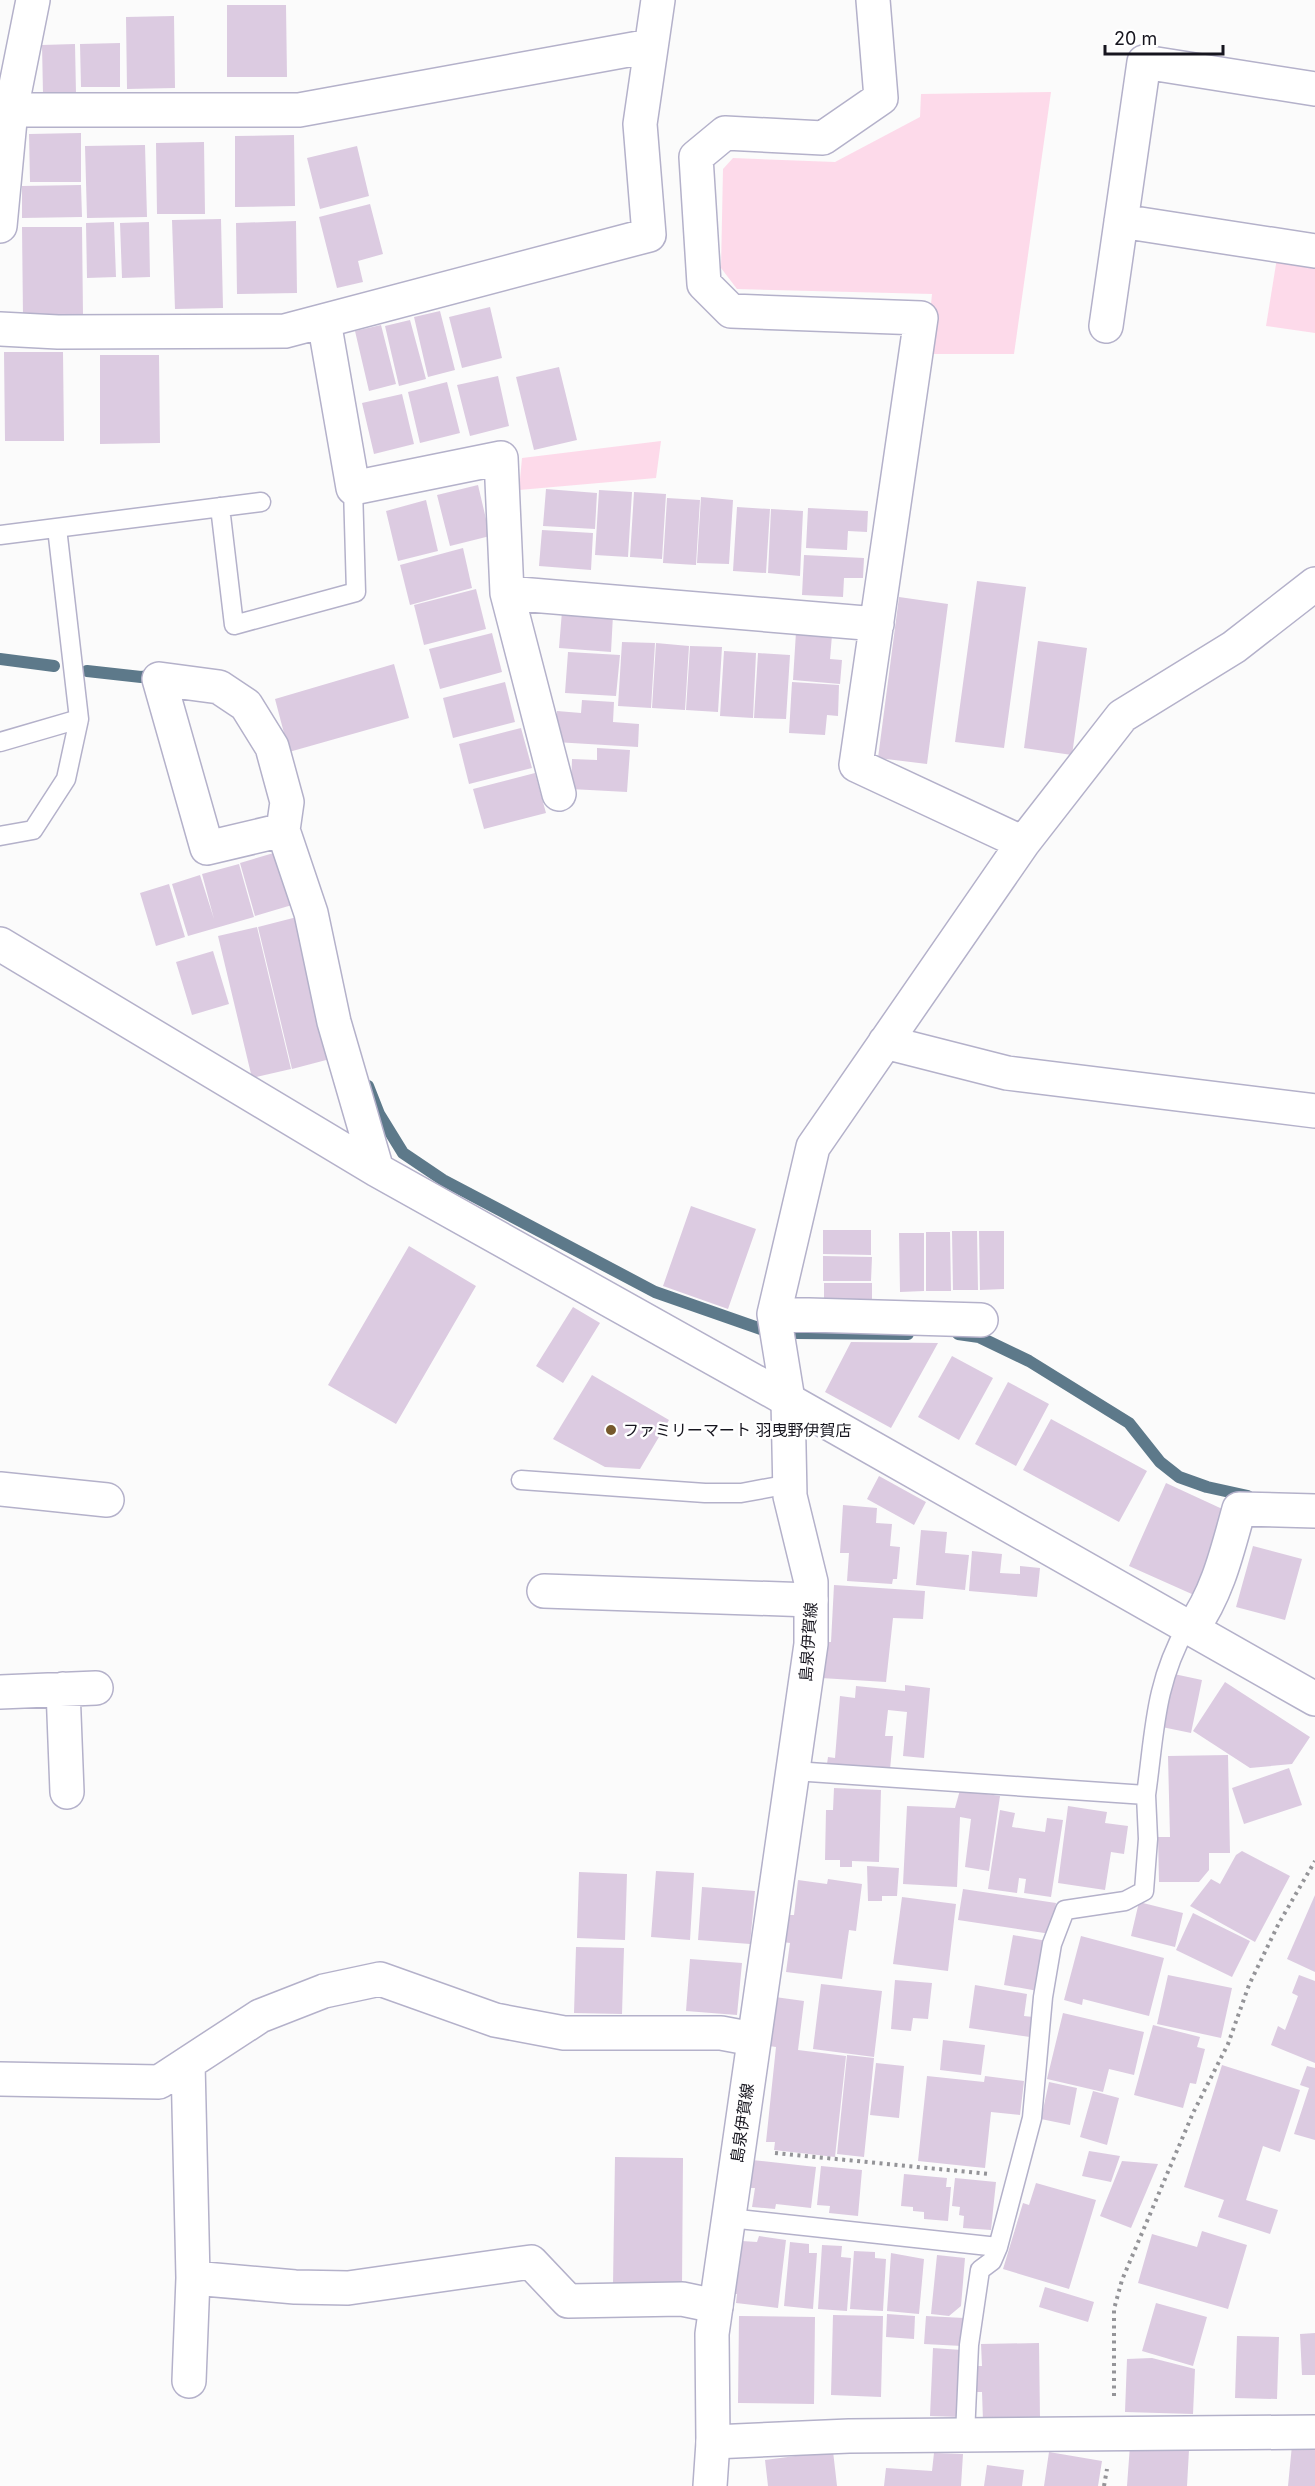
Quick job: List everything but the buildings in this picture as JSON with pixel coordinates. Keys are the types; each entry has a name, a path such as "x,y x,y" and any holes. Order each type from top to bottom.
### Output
{"street":[{"path":"0,226 11,110 12,45 33,0"},
{"path":"0,329 58,332 285,331 649,235 640,124 658,0"},
{"path":"873,0 881,98 823,138 725,133 696,157 704,284 731,310 921,318 856,765 1023,843"},
{"path":"11,110 299,110 650,46"},
{"path":"1106,326 1144,62 1315,89"},
{"path":"1121,221 1315,251"},
{"path":"324,321 354,488 501,458 507,593 559,794"},
{"path":"981,1320 774,1314 813,1148 1023,843 1122,716 1234,647 1315,584"},
{"path":"507,593 877,624"},
{"path":"283,830 207,848 159,679 219,687 246,705 272,747 287,802 283,830 310,913 334,1022 377,1170"},
{"path":"1,949 377,1170 1315,1699"},
{"path":"885,1042 1007,1072 1315,1111"},
{"name":"島泉伊賀線","path":"710,2486 713,2442 712,2334 811,1644 811,1582 790,1496 788,1400 774,1314"},
{"path":"0,1489 107,1500"},
{"path":"1189,1628 1207,1608 1219,1581 1239,1509 1315,1510"},
{"path":"544,1591 811,1600"},
{"path":"0,1692 96,1688"},
{"path":"63,1689 67,1792"},
{"path":"0,2079 159,2082 260,2016 324,1991 380,1979 495,2020 564,2033 721,2033 753,2039"},
{"path":"188,2063 193,2278 189,2381"},
{"path":"193,2278 295,2287 348,2288 531,2262 568,2301 682,2299 716,2306"},
{"path":"713,2442 849,2436 1315,2432"}],"lane":[{"path":"220,507 234,625 356,592 354,488"},
{"path":"0,535 261,502"},
{"path":"0,836 33,830 66,779 79,719 57,528"},
{"path":"0,742 79,719"},
{"path":"521,1480 705,1493 741,1493 790,1484"},
{"path":"965,2435 969,2345 980,2270 992,2261 998,2247 1032,2118 1043,1997 1052,1944 1065,1910 1125,1901 1144,1892 1148,1839 1146,1795 1154,1717 1164,1674 1189,1628"},
{"path":"794,1771 1146,1795"},
{"path":"729,2218 998,2247"}],"path":[{"path":"1111,2433 1114,2309 1122,2280 1193,2113 1228,2044 1249,1985 1279,1923 1315,1861"},
{"path":"739,2150 1016,2176"}],"shaded area":[{"path":"1051,92 1014,354 926,354 932,294 737,289 721,268 723,169 733,158 835,162 920,117 921,94"},
{"path":"1277,258 1315,263 1315,333 1266,326"},
{"path":"661,441 656,478 519,490 522,458"}],"waterway":[{"path":"0,659 54,666"},
{"path":"87,671 141,677 157,675"},
{"path":"368,1086 379,1114 403,1153 443,1180 655,1292 761,1329"},
{"path":"796,1333 908,1334"},
{"path":"958,1334 979,1337 1029,1361 1129,1423 1160,1462 1179,1477 1207,1487 1248,1496"}],"place":[{"name":"ファミリーマート 羽曳野伊賀店","path":"611,1430"}]}
